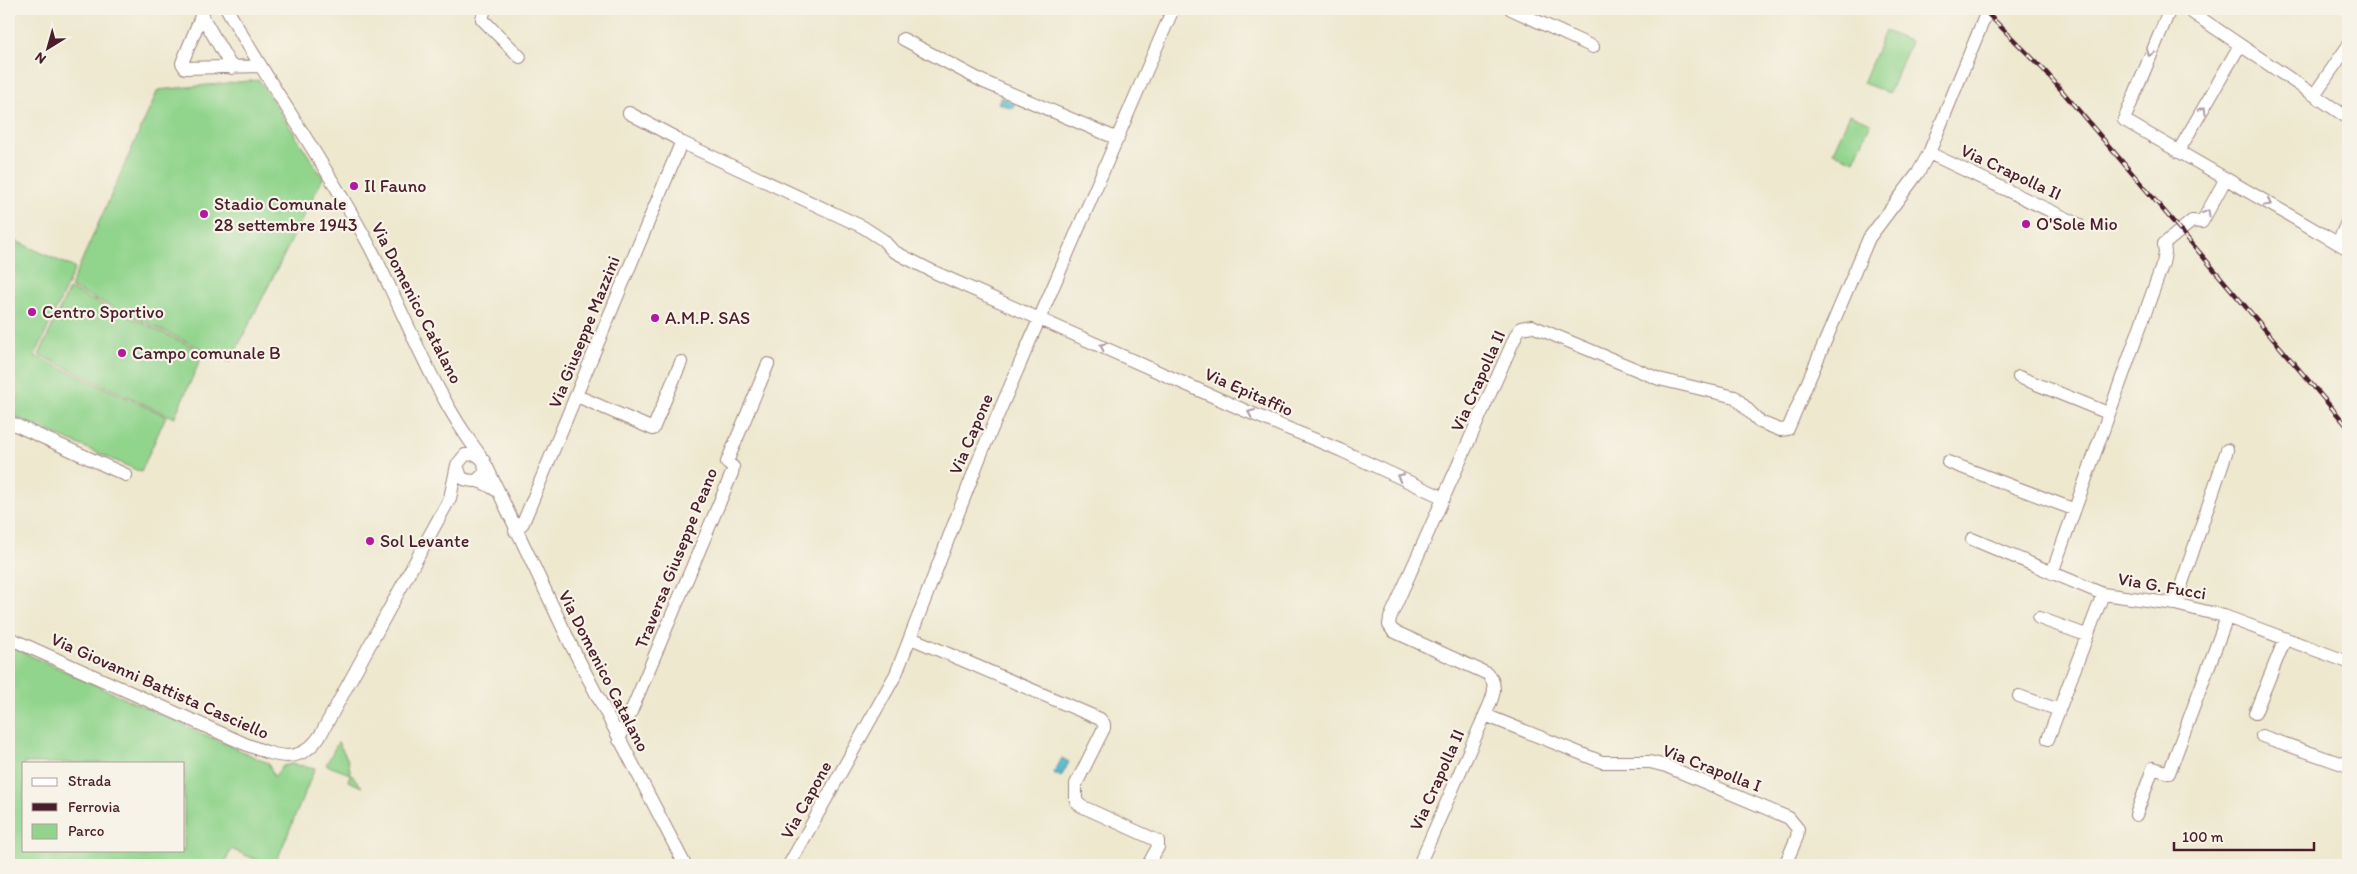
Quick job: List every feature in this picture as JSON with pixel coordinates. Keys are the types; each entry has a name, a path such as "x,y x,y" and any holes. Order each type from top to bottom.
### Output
{"street":[{"name":"Via Domenico Catalano","path":"227,9 361,230 431,373 464,435 482,460 515,531 619,740 685,865"},
{"path":"485,9 482,18 520,57"},
{"name":"Via Capone","path":"789,865 890,687 911,638 958,511 1173,9"},
{"path":"1511,9 1593,47"},
{"name":"Via Crapolla II","path":"1419,865 1485,715 1495,690 1494,681 1488,674 1393,631 1389,625 1390,618 1517,333 1521,328 1532,326 1659,379 1734,397 1760,422 1780,430 1788,429 1870,238 1918,173 1929,153 1988,9"},
{"path":"2170,9 2124,120 2225,180 2343,246 2348,220"},
{"path":"2190,10 2348,118"},
{"path":"202,12 232,68"},
{"path":"202,12 183,66 189,70 260,66"},
{"path":"903,39 984,82 1118,139"},
{"path":"2178,152 2240,45"},
{"path":"2314,95 2348,46"},
{"path":"629,113 676,138 682,144 686,143 863,227 905,258 1040,317"},
{"name":"Via Giuseppe Mazzini","path":"515,531 523,523 682,144"},
{"name":"Via Crapolla II","path":"1929,153 2078,224"},
{"path":"2052,573 2165,253 2164,244 2192,221 2202,222 2225,180"},
{"name":"Via Epitaffio","path":"1040,317 1246,411 1340,450 1444,498"},
{"path":"577,396 653,429 681,362"},
{"name":"Traversa Giuseppe Peano","path":"619,740 732,473 733,467 727,462 768,364"},
{"path":"2019,377 2108,413"},
{"path":"9,422 126,476"},
{"path":"464,435 465,446 459,461 461,477 496,490"},
{"path":"2175,604 2227,450"},
{"path":"459,461 468,453 482,460 485,473 475,481"},
{"name":"Via Giovanni Battista Casciello","path":"9,638 245,744 279,755 301,754 310,750 322,734 450,498 459,461"},
{"path":"1948,462 2074,509"},
{"name":"Via Giovanni Battista Casciello","path":"450,498 475,481"},
{"name":"Via G. Fucci","path":"1972,540 2102,594 2175,604 2227,617 2348,662"},
{"path":"2048,739 2102,594"},
{"path":"2136,815 2153,768 2169,772 2227,617"},
{"path":"2039,618 2086,635"},
{"path":"911,638 1100,720 1104,724 1104,728 1076,784 1076,801 1081,806 1158,841 1158,847 1148,865"},
{"path":"2255,713 2285,639"},
{"path":"2020,696 2060,710"},
{"name":"Via Crapolla I","path":"1485,715 1602,762 1650,762 1666,766 1789,818 1798,829 1785,865"},
{"path":"2262,736 2348,766"}],"green space":[{"path":"1885,31 1911,42 1889,93 1863,83"},
{"name":"Stadio Comunale 28 settembre 1943","path":"259,80 323,178 230,362 70,287 158,90"},
{"path":"1850,114 1871,123 1854,161 1833,152"},
{"name":"Centro Sportivo","path":"9,238 75,268 35,356 166,416 141,472 9,414"},
{"name":"Campo comunale B","path":"69,289 204,352 174,418 39,355"},
{"path":"9,646 268,763 274,777 283,766 291,764 315,768 275,865 268,865 231,849 224,865 9,865"},
{"path":"338,742 347,758 351,774 362,787 348,781 350,774 326,765"}],"water":[{"path":"1001,97 1015,103 1013,109 998,103"},
{"path":"1062,758 1069,762 1061,777 1054,773"}],"railway":[{"path":"1983,9 2045,71 2348,427"}],"place":[{"name":"Il Fauno","path":"354,186"},
{"name":"Stadio Comunale 28 settembre 1943","path":"204,214"},
{"name":"O'Sole Mio","path":"2026,224"},
{"name":"Centro Sportivo","path":"32,312"},
{"name":"A.M.P. SAS","path":"655,318"},
{"name":"Campo comunale B","path":"122,353"},
{"name":"Sol Levante","path":"370,541"}]}
